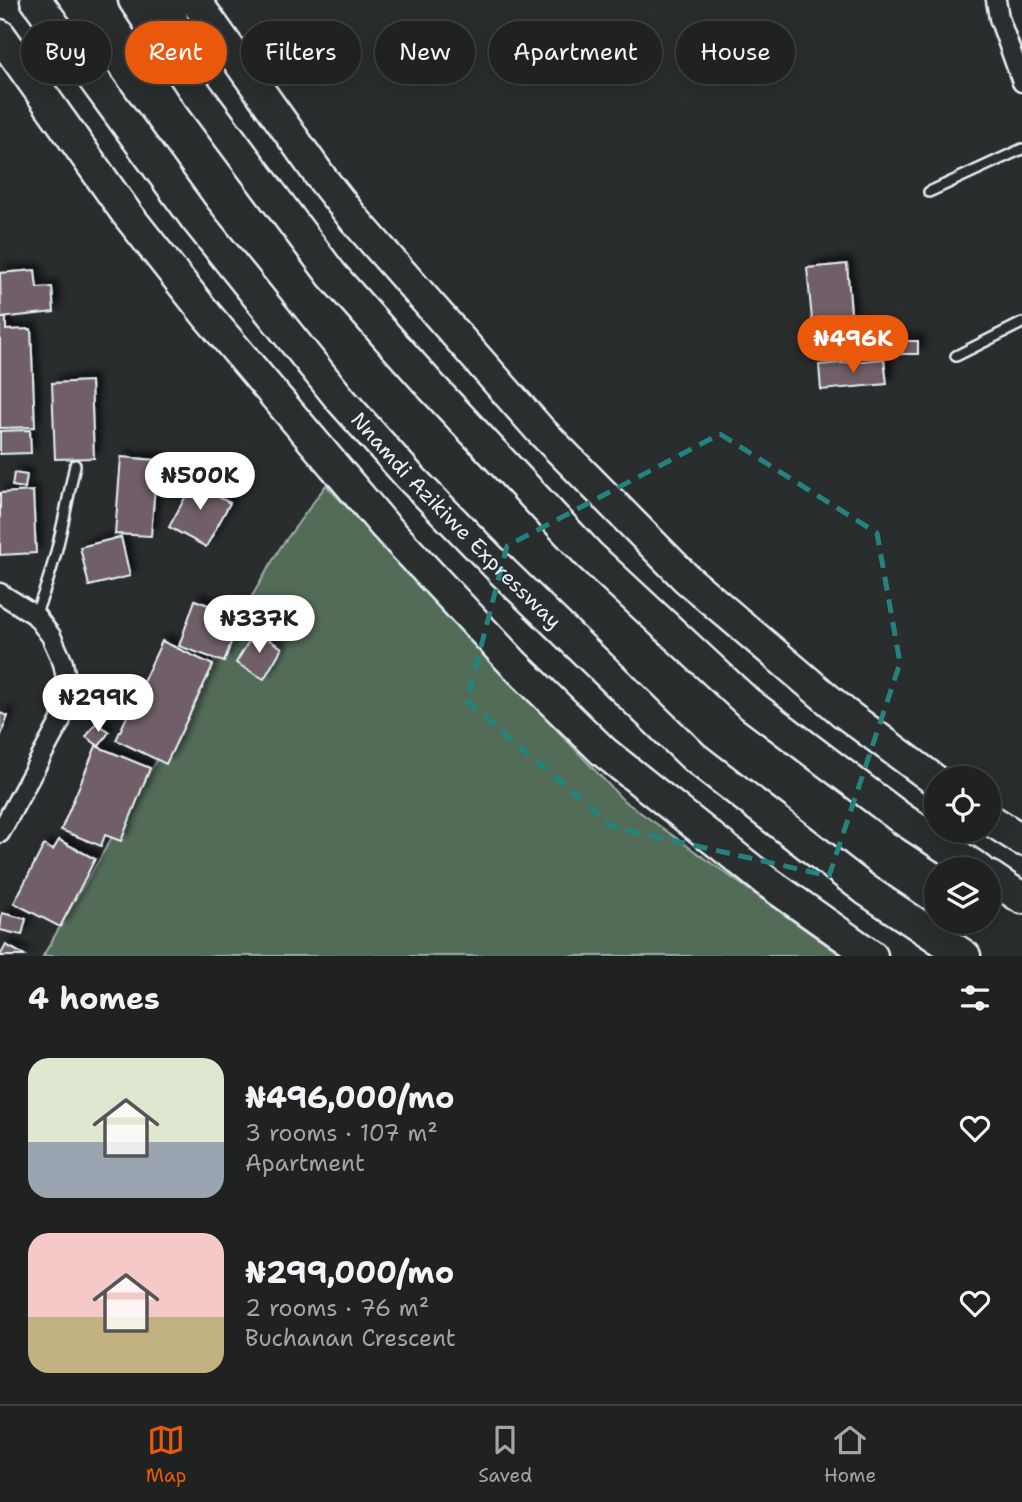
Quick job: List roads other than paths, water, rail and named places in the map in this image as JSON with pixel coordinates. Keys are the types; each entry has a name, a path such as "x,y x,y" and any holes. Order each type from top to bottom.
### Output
{"highway":[{"name":"Nnamdi Azikiwe Expressway","path":"36,0 195,218 341,400 410,477 551,620 694,757 866,890 965,956"},
{"path":"135,0 196,93 332,275 429,384 589,555 756,710 902,819 960,857"},
{"path":"166,0 196,93"},
{"path":"195,0 320,176 354,219 540,430 686,578 843,712 924,772"},
{"path":"0,35 127,214 206,314 384,524 514,664 604,752 766,881 872,956"},
{"path":"1001,827 1022,840"},
{"path":"1001,884 1022,898"}],"street":[{"path":"996,0 999,18 1022,82"},
{"path":"0,593 35,615 51,636 63,663 67,683 67,701 60,722 0,833"}],"lane":[{"path":"929,192 1022,149"},
{"path":"956,356 1022,323"},
{"path":"35,615 54,564 75,465"}]}
